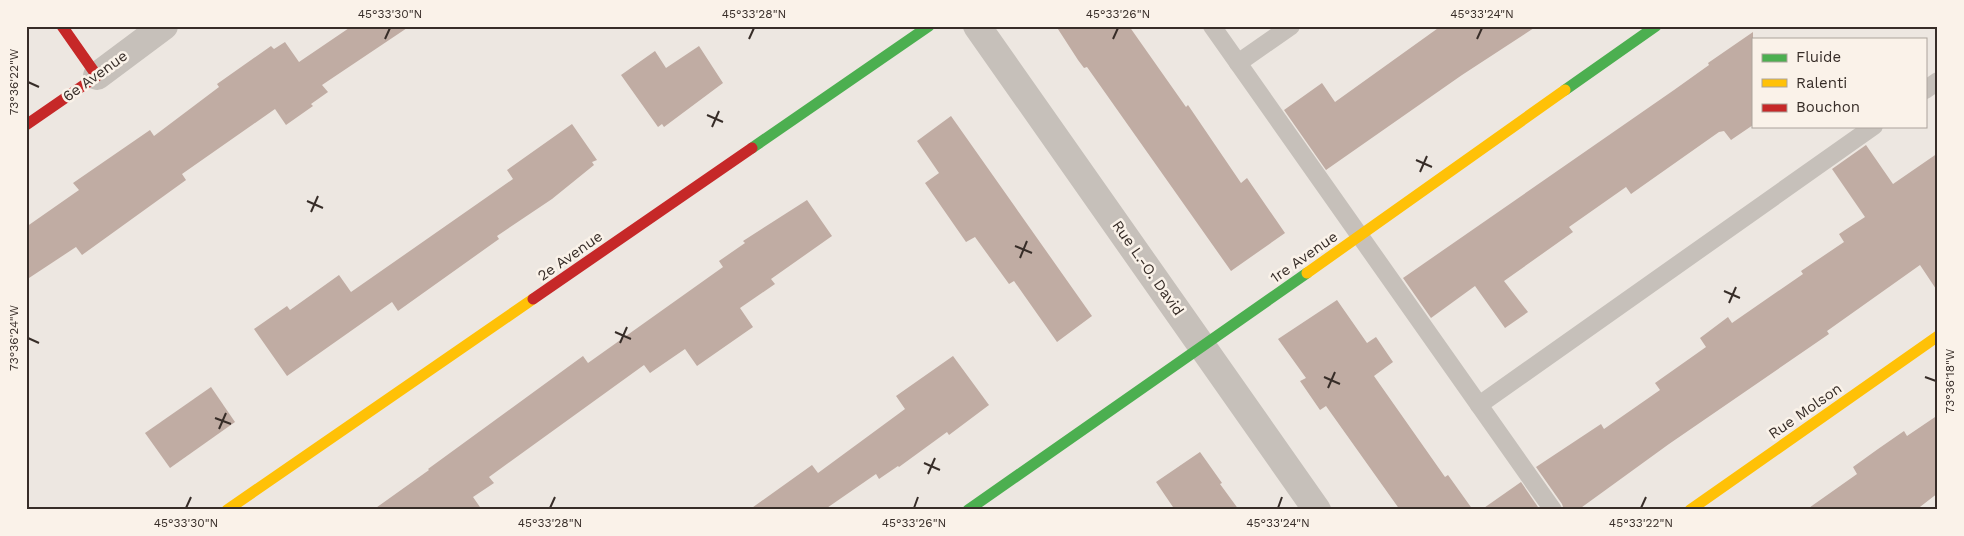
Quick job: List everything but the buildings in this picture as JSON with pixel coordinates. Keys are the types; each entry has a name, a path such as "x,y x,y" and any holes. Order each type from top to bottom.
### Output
{"street":[{"path":"62,26 96,76"},
{"name":"6e Avenue","path":"26,125 164,26"},
{"name":"2e Avenue","path":"227,510 929,26"},
{"name":"Rue L.-O. David","path":"977,26 1318,510"},
{"name":"1re Avenue","path":"968,510 1656,26"},
{"name":"Rue Molson","path":"1690,510 1938,336"}],"lane":[{"path":"1212,26 1553,510"},
{"path":"1238,63 1290,26"},
{"path":"1926,89 1938,82"},
{"path":"1479,405 1871,128"}],"traffic: fast":[{"path":"752,148 929,26"},
{"path":"1565,90 1656,26"},
{"path":"968,510 1307,273"}],"traffic: slow":[{"path":"1307,273 1565,90"},
{"path":"227,510 533,299"},
{"path":"1690,510 1938,336"}],"traffic: jam":[{"path":"26,125 97,76 62,26"},
{"path":"533,299 752,148"}]}
